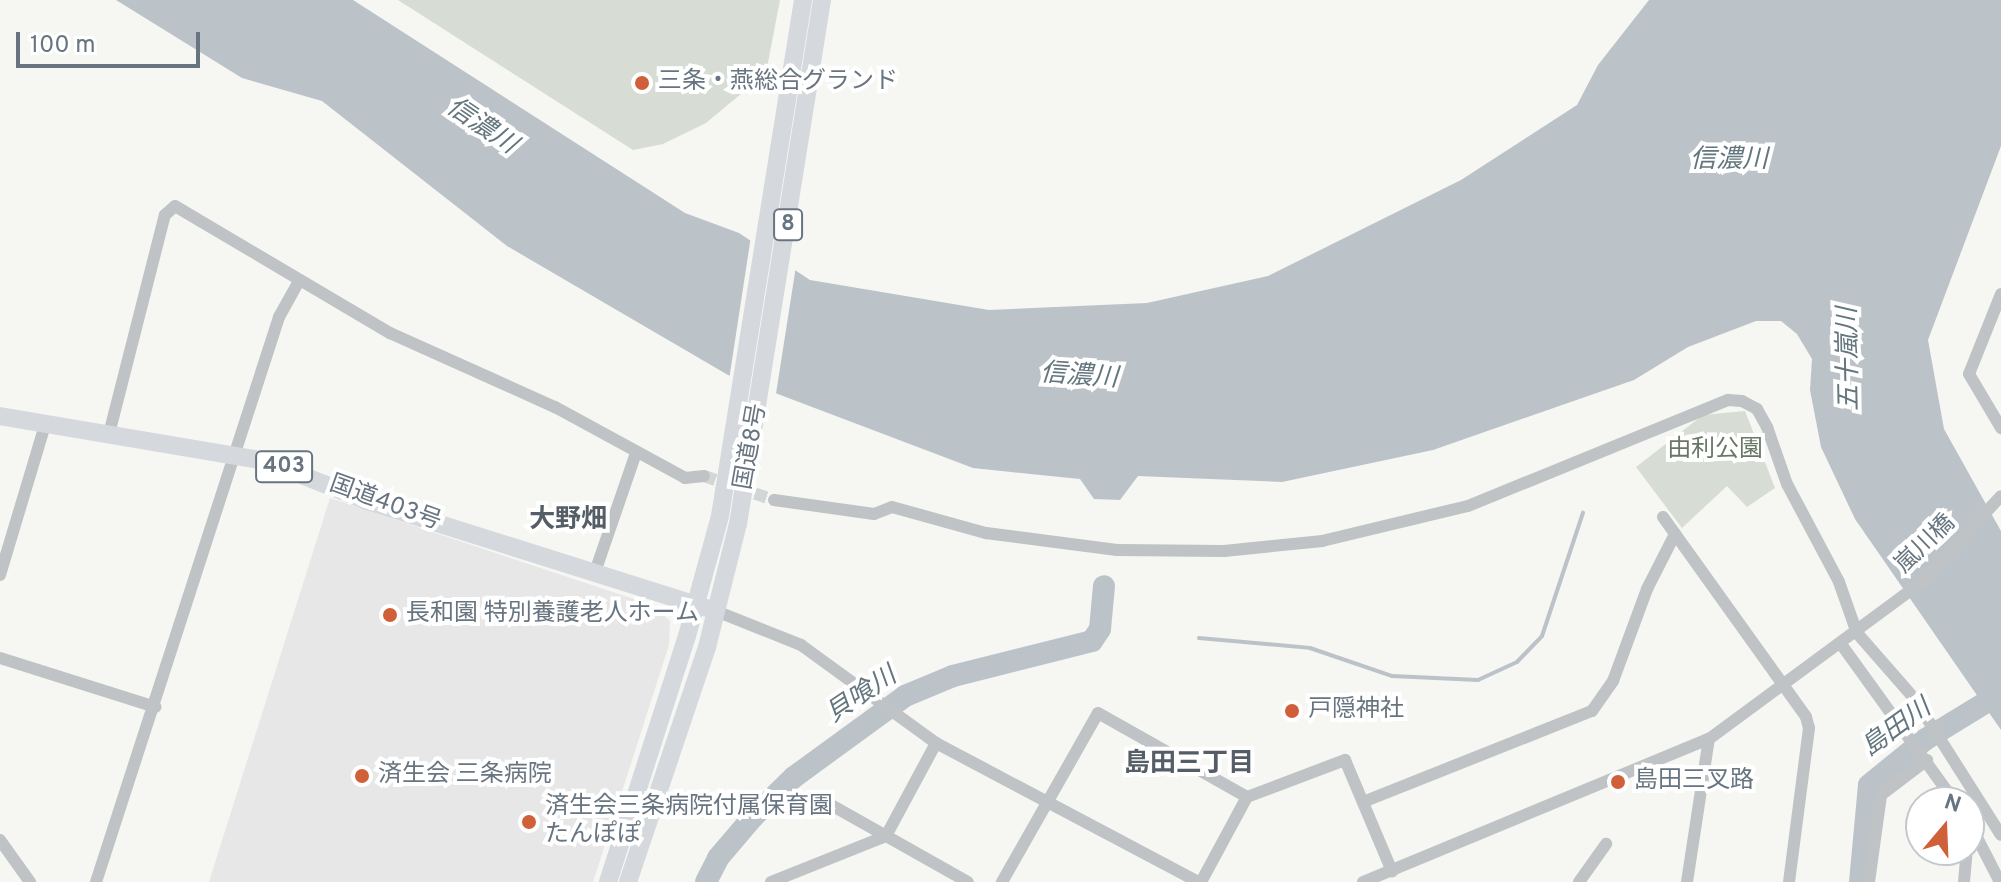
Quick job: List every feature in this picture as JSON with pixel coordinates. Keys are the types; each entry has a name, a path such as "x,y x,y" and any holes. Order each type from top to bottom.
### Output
{"highway":[{"name":"国道8号","path":"608,882 696,604 734,443 803,0"},
{"name":"国道8号","path":"628,882 716,611 753,450 822,0"},
{"name":"国道403号","path":"0,416 237,454 716,611"}],"street":[{"path":"109,434 168,207 175,206 390,333 555,407 685,478 704,476"},
{"path":"96,882 279,317 299,281"},
{"path":"2001,294 1969,374 2001,428"},
{"path":"774,500 874,514 892,507 986,533 1117,550 1224,551 1322,541 1468,506 1728,400 1742,401 1757,409 1767,427 1787,484 1839,582 1857,633 1914,698 2001,835"},
{"path":"0,575 45,425"},
{"path":"595,572 636,453"},
{"name":"嵐川橋","path":"1363,882 1709,739 1875,619 1952,553 2001,496"},
{"path":"1663,517 1783,686 1809,728 1789,882"},
{"path":"1363,802 1592,711 1613,681 1647,589 1675,534"},
{"path":"716,611 801,645 936,743 1200,882 1247,797 1345,760 1392,871"},
{"path":"1841,644 1944,786"},
{"path":"0,658 155,707"},
{"path":"1002,882 1044,800 1098,713 1247,797"},
{"path":"1687,882 1709,739"},
{"path":"771,882 886,836 936,743"},
{"path":"1869,882 1881,795 1927,760"},
{"path":"817,797 968,882"},
{"path":"0,840 30,882"},
{"path":"1579,882 1606,844"},
{"path":"1985,856 2000,882"}],"shaded area":[{"path":"330,498 652,605 670,621 669,645 593,882 209,882"}],"green space":[{"name":"三条・燕総合グランド","path":"398,0 780,0 766,73 706,123 663,144 633,150"},
{"name":"由利公園","path":"1745,411 1775,488 1747,507 1727,486 1682,528 1636,467 1703,415"}],"water":[{"name":"信濃川","path":"116,0 353,0 685,213 739,233 810,280 989,310 1147,303 1268,276 1461,180 1577,105 1598,65 1649,0 2001,0 2001,146 1928,340 1944,429 2001,531 2001,730 1855,519 1821,447 1810,390 1812,359 1797,334 1781,321 1756,321 1688,347 1634,380 1433,450 1282,482 1138,476 1120,500 1094,499 1080,479 973,468 728,375 507,246 322,101 242,78"}],"pier":[{"path":"751,236 796,266 775,400 729,380"}],"waterway":[{"path":"1199,638 1310,648 1392,676 1478,680 1517,662 1542,636 1583,513"},
{"name":"貝喰川","path":"706,882 718,858 753,817 794,777 905,696 953,676 1092,641 1100,629 1104,586"},
{"name":"島田川","path":"1860,882 1869,785 1926,739 2001,693"}],"tunnel":[{"path":"704,476 774,500"}],"place":[{"name":"三条・燕総合グランド","path":"642,83"},
{"name":"長和園 特別養護老人ホーム","path":"390,615"},
{"name":"戸隠神社","path":"1292,711"},
{"name":"済生会 三条病院","path":"362,776"},
{"name":"島田三叉路","path":"1618,782"},
{"name":"済生会三条病院付属保育園 たんぽぽ","path":"529,822"}],"district":[{"name":"大野畑","path":"568,521"},
{"name":"島田三丁目","path":"1189,765"}],"water label":[{"name":"五十嵐川","path":"1850,359"}]}
